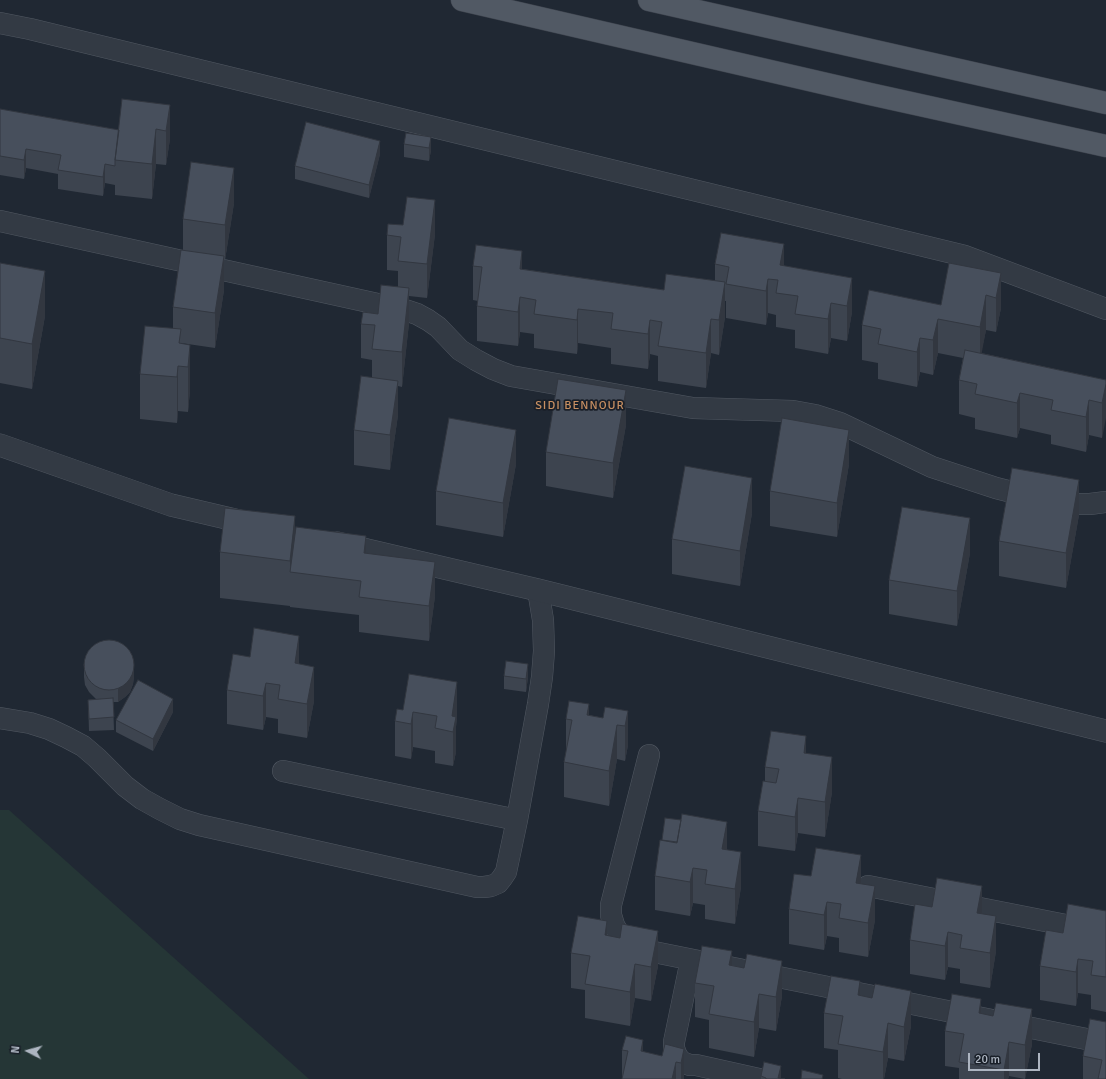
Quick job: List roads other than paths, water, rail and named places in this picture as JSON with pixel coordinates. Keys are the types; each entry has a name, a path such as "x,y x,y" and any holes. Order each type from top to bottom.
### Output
{"main road":[{"path":"462,0 870,94 1106,146"},
{"path":"649,0 1106,103"}],"street":[{"path":"0,23 30,29 965,256 1106,309"},
{"path":"0,221 405,310 417,314 438,327 460,350 476,360 511,376 693,408 793,411 815,415 840,423 932,467 996,488 1043,500 1067,504 1106,502"},
{"path":"0,445 171,505 271,528"},
{"path":"316,539 538,590 1106,731"},
{"path":"0,718 30,723 49,729 66,737 82,746 97,758 125,786 142,799 180,819 199,825 477,887 491,886 498,883 506,872 517,820 542,678 544,651 543,620 538,590"},
{"path":"649,754 611,905 611,915 619,934 635,947 691,960 1106,1043"},
{"path":"283,771 517,820"},
{"path":"868,886 1106,933"},
{"path":"691,960 674,1042 676,1054 684,1063 690,1065 759,1079"}],"district":[{"name":"SIDI BENNOUR","path":"580,406"}]}
